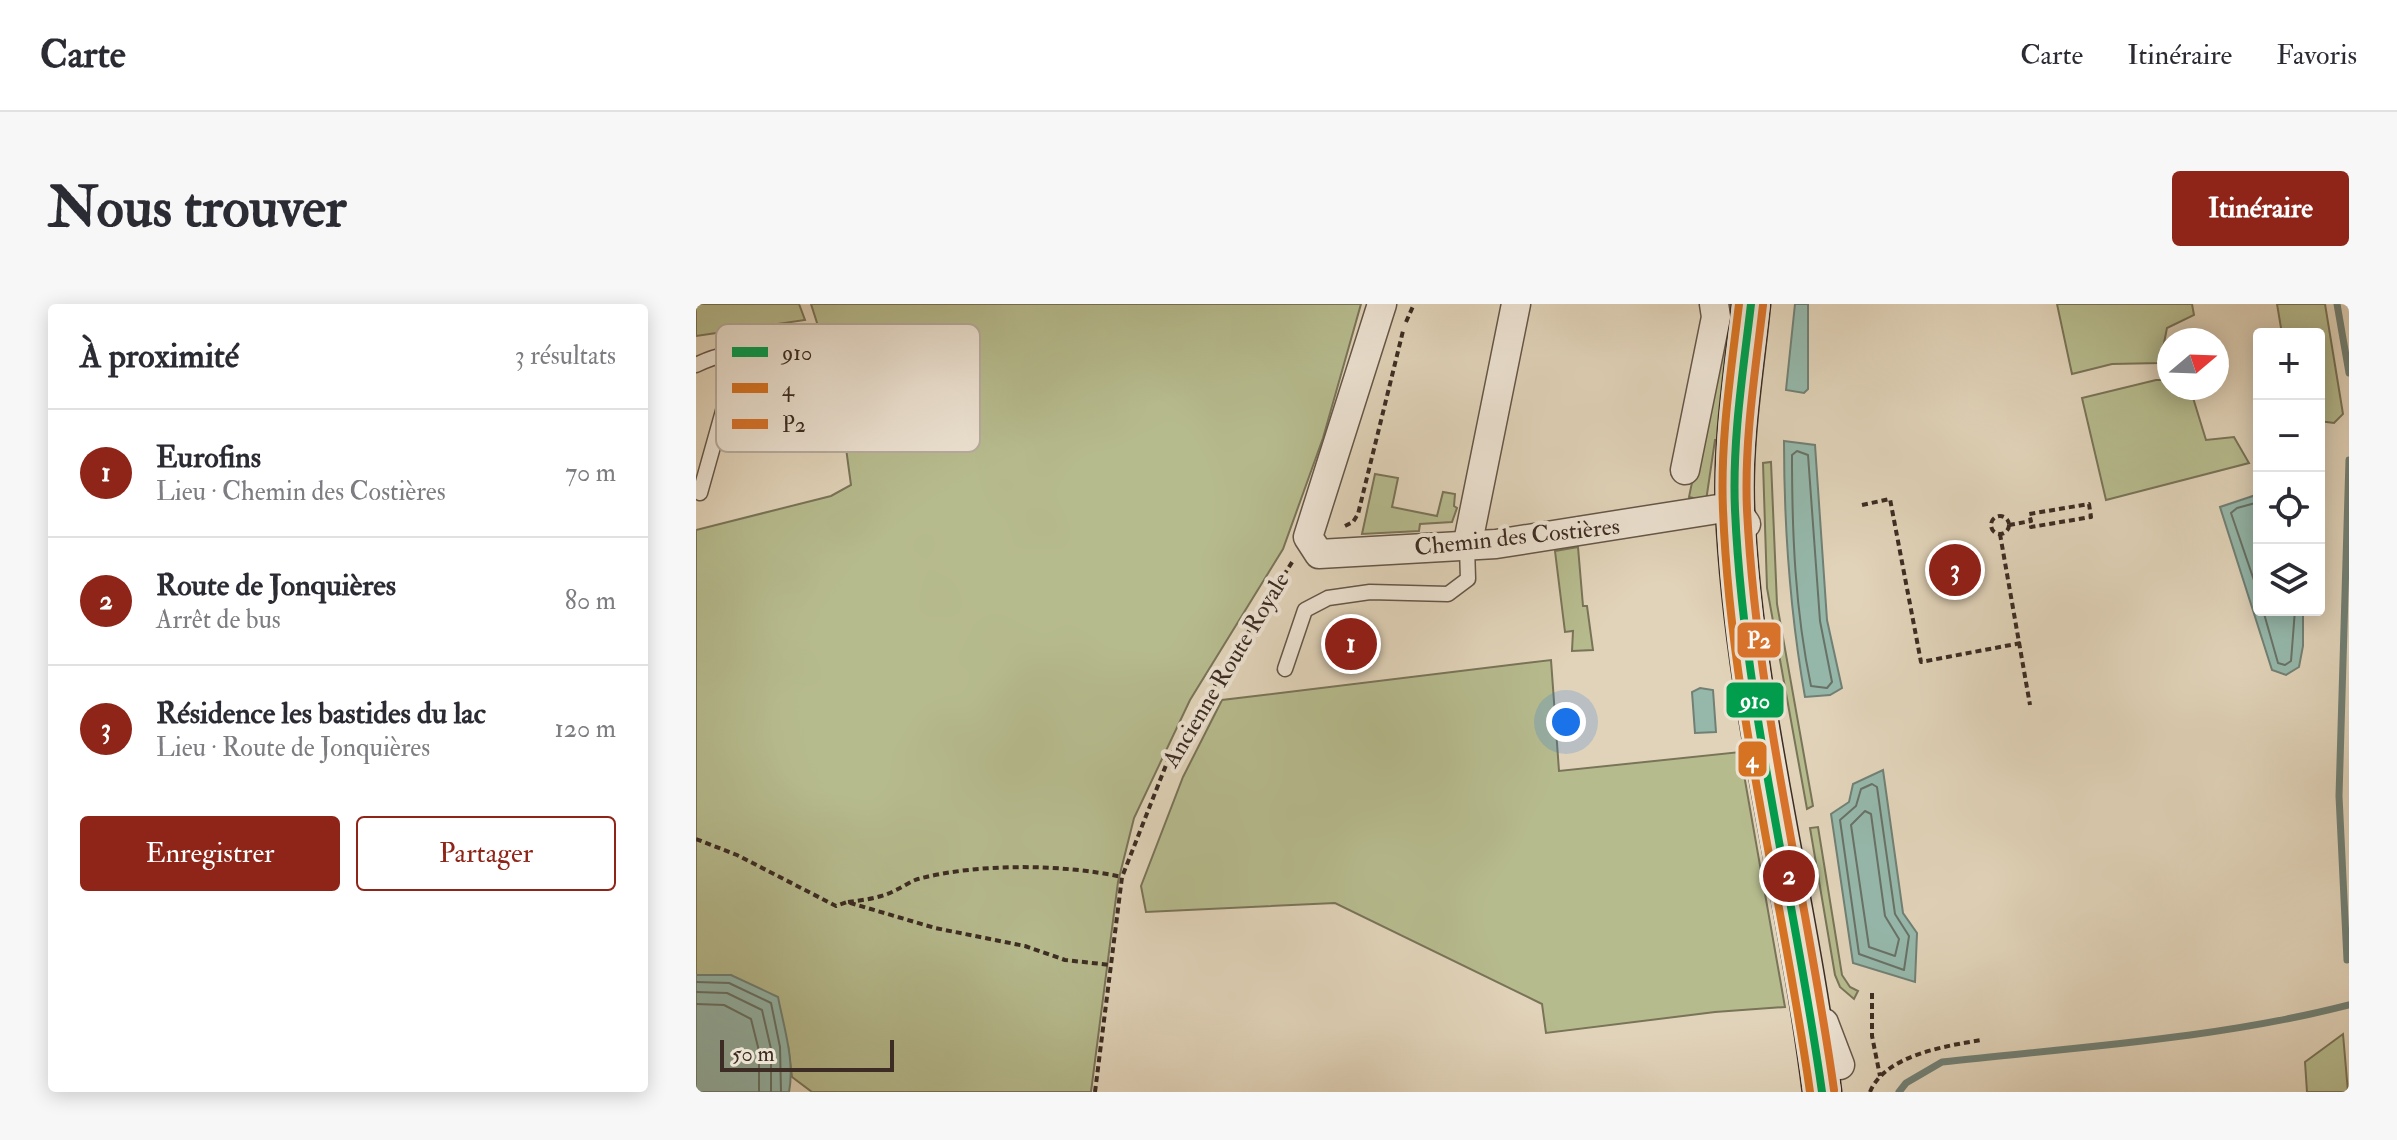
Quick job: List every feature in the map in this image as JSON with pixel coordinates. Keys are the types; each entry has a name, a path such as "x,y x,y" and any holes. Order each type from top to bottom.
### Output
{"main road":[{"path":"1751,304 1750,412 1765,612 1832,1066"},
{"path":"1774,304 1750,412 1735,508 1746,651 1792,892 1832,1066"},
{"path":"1735,508 1745,500 1749,479 1757,474"}],"street":[{"path":"1308,537 1382,304"},
{"path":"1467,547 1516,304"},
{"path":"1685,470 1716,317 1714,304"},
{"path":"1735,508 1746,526 1750,584 1765,612"},
{"name":"Chemin des Costières","path":"1308,537 1319,554 1467,547 1735,508"},
{"path":"1792,892 1808,920 1832,1066"}],"lane":[{"path":"696,365 716,357"},
{"path":"700,493 716,436"},
{"path":"1285,669 1305,610 1328,598 1370,592 1448,594 1468,579 1467,547"}],"path":[{"path":"1343,527 1353,522 1358,514 1401,336 1414,304"},
{"path":"1862,505 1890,499 1921,662 2021,643"},
{"path":"2089,504 2091,517 2031,527 2031,521 2029,514 2089,504"},
{"path":"2000,534 2008,530 2005,517 1994,519 1991,527 2000,534 2030,705"},
{"path":"2009,525 2031,521"},
{"name":"Ancienne Route Royale","path":"1095,1092 1122,877 1168,760 1308,537"},
{"path":"696,839 737,855 836,906 870,899 917,879 983,869 1032,867 1061,871 1084,868 1122,877"},
{"path":"847,902 935,928 1025,946 1065,960 1111,965"},
{"path":"1872,993 1872,1036 1880,1076"},
{"path":"1870,1092 1880,1076 1915,1057 1981,1040"}],"shaded area":[{"path":"696,304 799,304 805,320 778,324 716,324 716,333 696,336"},
{"path":"811,304 1361,304 1323,438 1283,549 1190,700 1134,818 1118,882 1091,1092 812,1092 792,1077 788,1046 731,975 696,975 696,530 831,496 851,485 847,452 980,452 980,324 817,324"},
{"path":"1729,304 1740,304 1720,440 1715,440 1706,501 1689,497"},
{"path":"2057,304 2192,304 2194,315 2167,328 2157,328 2157,363 2112,364 2072,374"},
{"path":"2277,304 2325,304 2343,414 2334,423 2325,422 2325,328 2281,328"},
{"path":"2157,380 2157,400 2194,400 2206,440 2234,437 2249,463 2106,500 2082,398"},
{"path":"1771,462 1777,604 1813,806 1807,809 1767,588 1763,463"},
{"path":"1375,474 1398,478 1392,507 1437,516 1443,492 1455,494 1454,506 1457,508 1452,522 1420,524 1419,531 1362,534"},
{"path":"1578,547 1583,606 1587,606 1593,650 1572,651 1573,631 1565,632 1555,551"},
{"path":"1551,660 1559,771 1740,752 1785,1007 1715,1012 1546,1033 1542,1004 1335,903 1146,912 1141,886 1183,777 1222,700"},
{"path":"1818,827 1842,975 1850,987 1858,991 1854,999 1840,987 1835,975 1810,828"},
{"path":"2343,1034 2348,1092 2307,1092 2305,1062"}],"water":[{"path":"1795,304 1808,304 1808,389 1804,393 1786,390"},
{"path":"1784,441 1815,445 1827,620 1842,688 1830,695 1805,697 1789,570"},
{"path":"2253,496 2253,610 2220,507"},
{"path":"2255,616 2303,616 2299,667 2286,675 2272,670"},
{"path":"1700,688 1713,690 1716,732 1695,733 1692,692"},
{"path":"1883,770 1903,913 1917,933 1915,982 1853,963 1831,814 1849,802 1853,784"},
{"path":"696,975 731,975 778,997 790,1056 789,1092 696,1092"}],"waterway":[{"path":"2337,304 2349,373"},
{"path":"2347,960 2339,796 2349,460"},
{"path":"1899,1092 1906,1083 1942,1062 2198,1034 2349,1005"}],"transit line":[{"name":"4","path":"1739,304 1723,458 1728,583 1747,729 1810,1092"},
{"name":"910","path":"1751,304 1735,458 1740,583 1759,729 1822,1092"},
{"name":"P2","path":"1763,305 1747,459 1747,510 1753,583 1772,729 1834,1090"}],"place":[{"name":"Résidence les bastides du lac","path":"1955,570"},
{"name":"Eurofins","path":"1351,644"},
{"name":"Route de Jonquières","path":"1789,876"}]}
